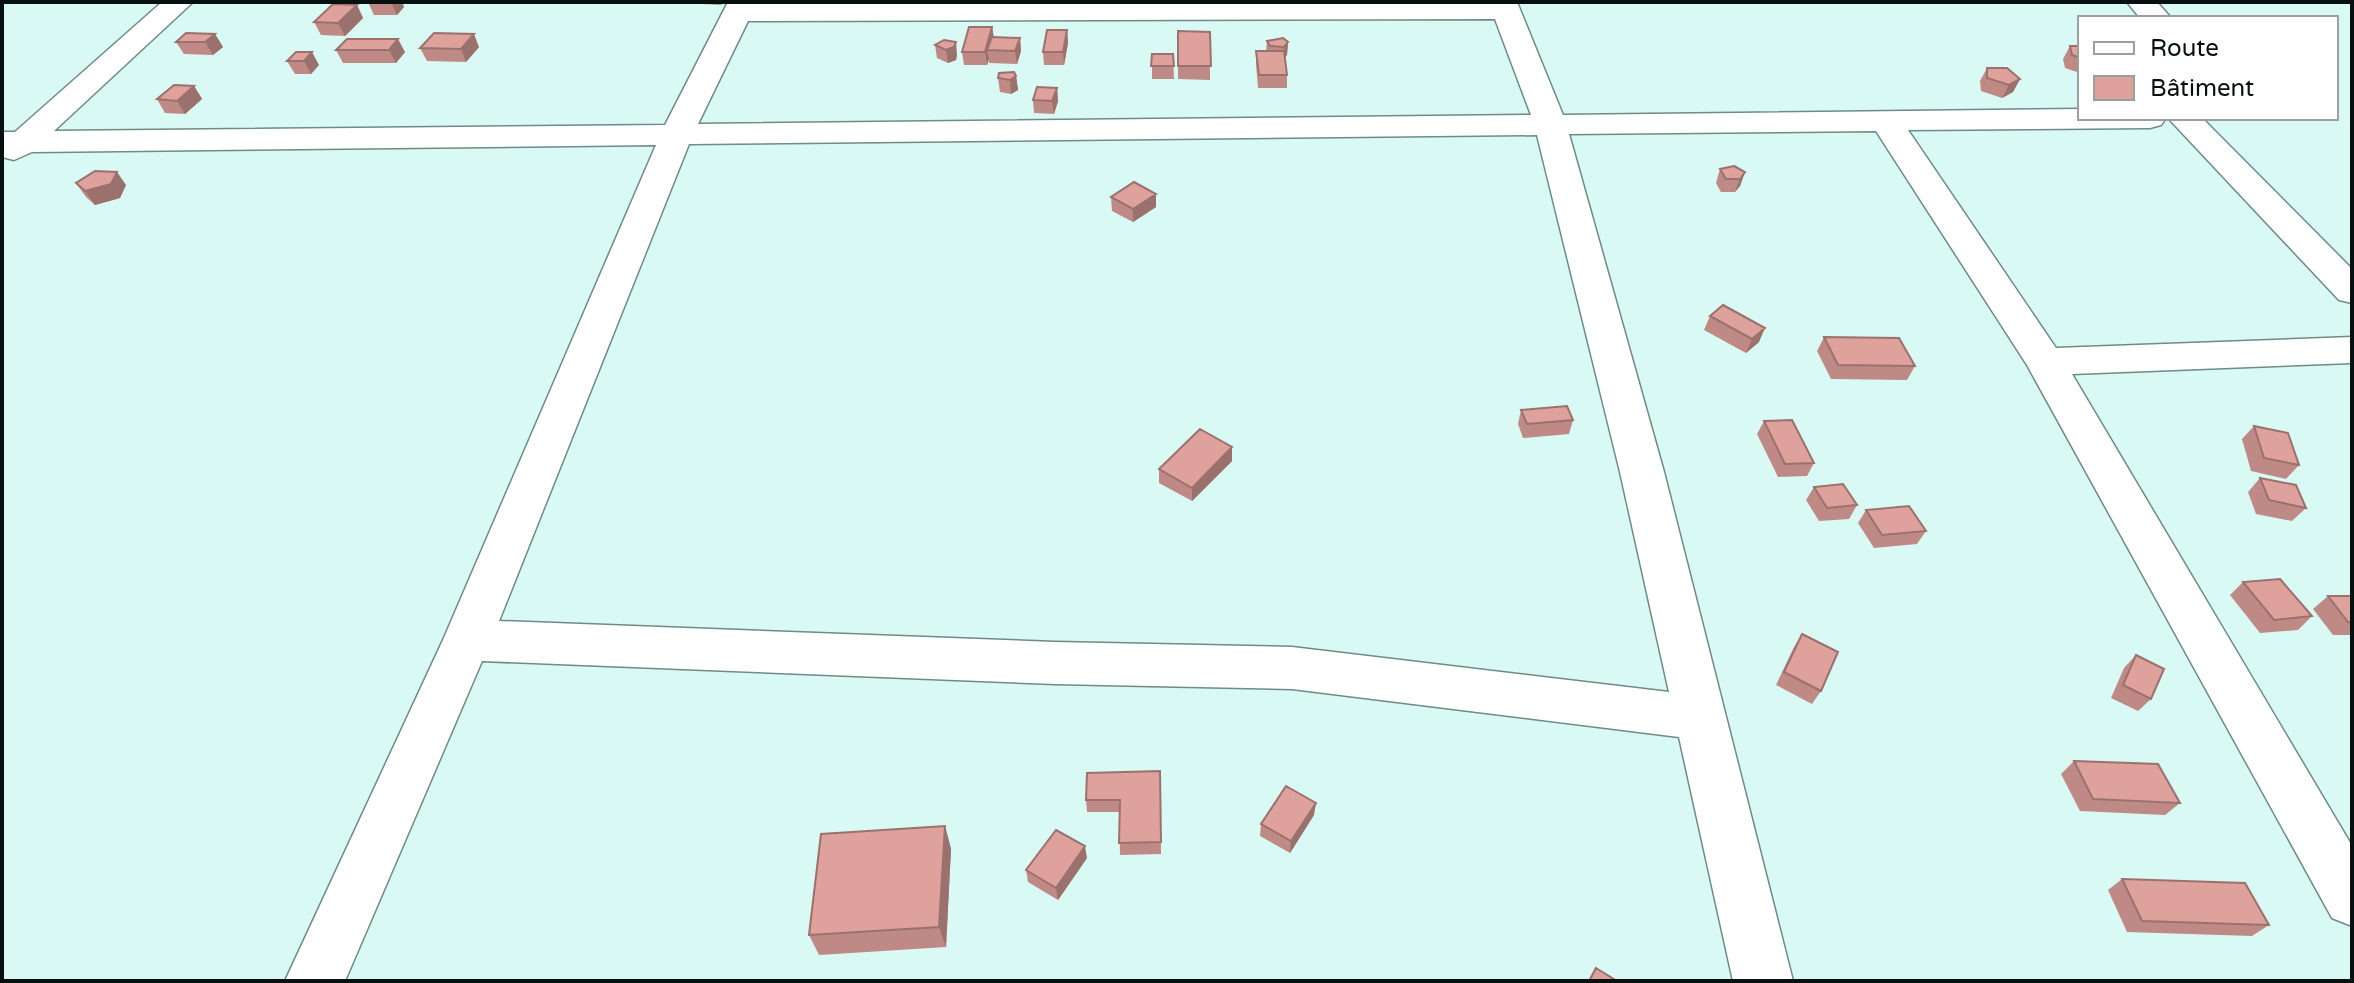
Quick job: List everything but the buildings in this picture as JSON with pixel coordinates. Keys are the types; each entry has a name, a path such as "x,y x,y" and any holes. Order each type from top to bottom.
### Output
{"street":[{"path":"9,149 179,2"},
{"path":"315,981 467,640 676,136 739,7 1504,6 1550,123 1642,472 1763,981"},
{"path":"9,149 1550,123 2078,119"},
{"path":"1885,120 2045,362 2352,899"},
{"path":"2186,120 2352,291"},
{"path":"2045,362 2352,350"},
{"path":"467,640 1055,663 1292,668 1698,717"}]}
